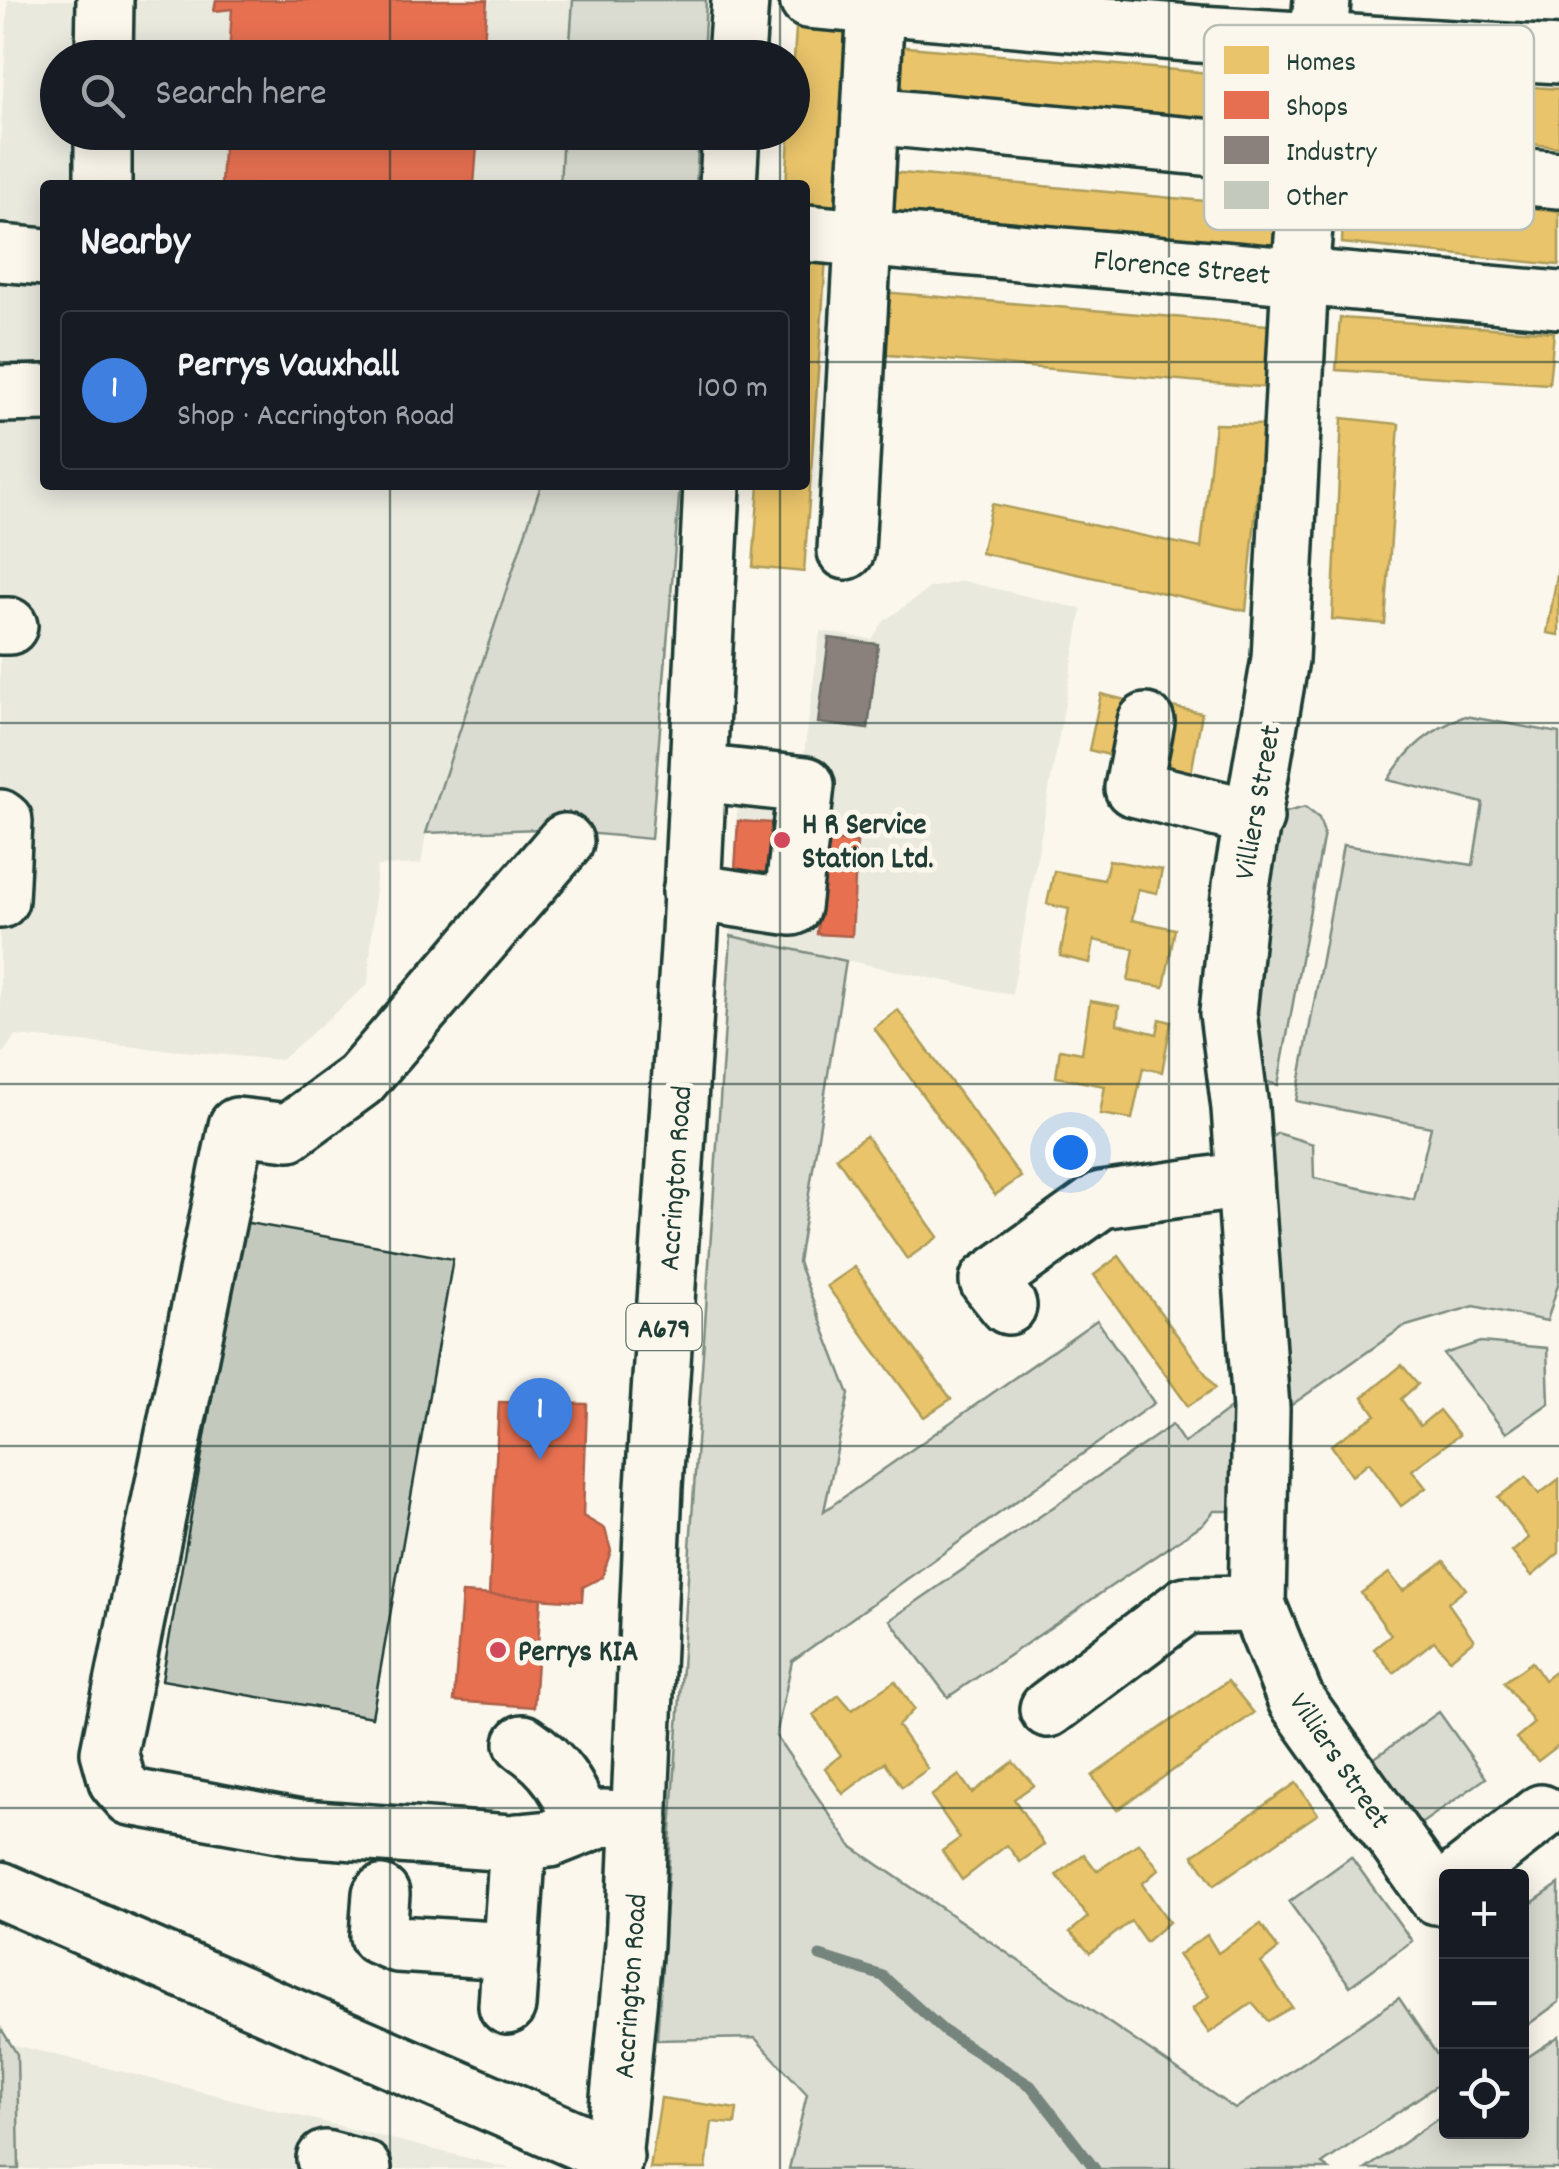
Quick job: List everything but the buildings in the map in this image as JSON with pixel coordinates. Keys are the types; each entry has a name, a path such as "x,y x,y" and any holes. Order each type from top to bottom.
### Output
{"street":[{"path":"104,40 105,0"},
{"path":"737,40 740,0"},
{"path":"846,551 870,116 839,2 1348,25"},
{"path":"1534,51 1559,55"},
{"path":"870,116 1204,149"},
{"path":"103,180 104,150"},
{"path":"728,180 730,150"},
{"path":"1534,178 1559,180"},
{"name":"Villiers Street","path":"1304,230 1280,659 1241,886 1228,1013 1261,1408 1257,1604 1296,1700 1436,1896 1439,1894"},
{"name":"Florence Street","path":"810,233 1559,300"},
{"path":"0,253 40,257"},
{"path":"0,394 40,392"},
{"name":"Accrington Road","path":"614,2163 640,1820 654,1486 692,892 712,490"},
{"path":"1146,722 1133,788 1255,818"},
{"path":"692,892 767,903 778,782 698,773"},
{"path":"0,818 4,822 0,900"},
{"path":"564,842 360,1080 289,1132 238,1126 109,1752 117,1781 131,1797 301,1828 518,1842 550,1839 603,1818 640,1820"},
{"path":"1008,1306 988,1281 1101,1200 1244,1180"},
{"path":"1048,1709 1186,1605 1257,1604"},
{"path":"523,1743 550,1760 566,1782 583,1824"},
{"path":"1470,1869 1541,1812"},
{"path":"507,2006 518,1842"},
{"path":"0,1890 614,2163"},
{"path":"381,1894 378,1936 397,1944 510,1951"}],"shaded area":[{"path":"8,0 573,0 570,40 40,40 40,150 562,150 560,180 40,180 40,490 539,490 426,833 421,864 377,866 368,984 281,1060 15,1036 0,1057 0,149"},
{"path":"573,0 706,0 704,40 570,40"},
{"path":"562,150 698,150 696,180 560,180"},
{"path":"539,490 680,490 651,839 541,829 426,833"},
{"path":"963,581 1082,609 1012,995 731,936 740,749 804,755 820,631 872,639 884,621 930,588"},
{"path":"1465,716 1559,733 1559,1281 1547,1321 1474,1306 1403,1327 1290,1406 1265,1144 1277,1133 1313,1144 1314,1178 1414,1200 1431,1127 1296,1101 1343,845 1473,865 1483,803 1388,780 1421,741"},
{"path":"1305,807 1319,818 1324,833 1278,1085 1254,1078 1256,940 1279,814"},
{"path":"731,936 846,961 798,1262 849,1394 824,1511 1097,1320 1154,1403 792,1661 776,1736 851,1846 1235,2109 1399,1998 1439,2058 1439,2084 1322,2164 1329,2169 789,2169 807,2094 755,2038 657,2040"},
{"path":"1480,1342 1547,1348 1549,1403 1506,1433 1444,1354"},
{"path":"1232,1407 1232,1511 1214,1511 1204,1523 948,1697 890,1620 1172,1425 1184,1443"},
{"path":"1439,1712 1486,1778 1412,1830 1366,1764"},
{"path":"1351,1857 1412,1941 1350,1986 1289,1902"},
{"path":"1559,1884 1559,2002 1529,2024 1529,1959 1529,1905"},
{"path":"0,2027 17,2054 19,2169 0,2169"},
{"path":"1559,2036 1559,2169 1366,2169 1439,2118 1439,2139 1529,2139 1529,2056"},
{"path":"11,2044 512,2169 19,2169 17,2054"}],"waterway":[{"path":"820,1956 883,1976 944,2031 1031,2086 1095,2169"}],"place":[{"name":"H R Service Station Ltd.","path":"782,840"},
{"name":"Perrys Vauxhall","path":"540,1460"},
{"name":"Perrys KIA","path":"498,1650"}]}
